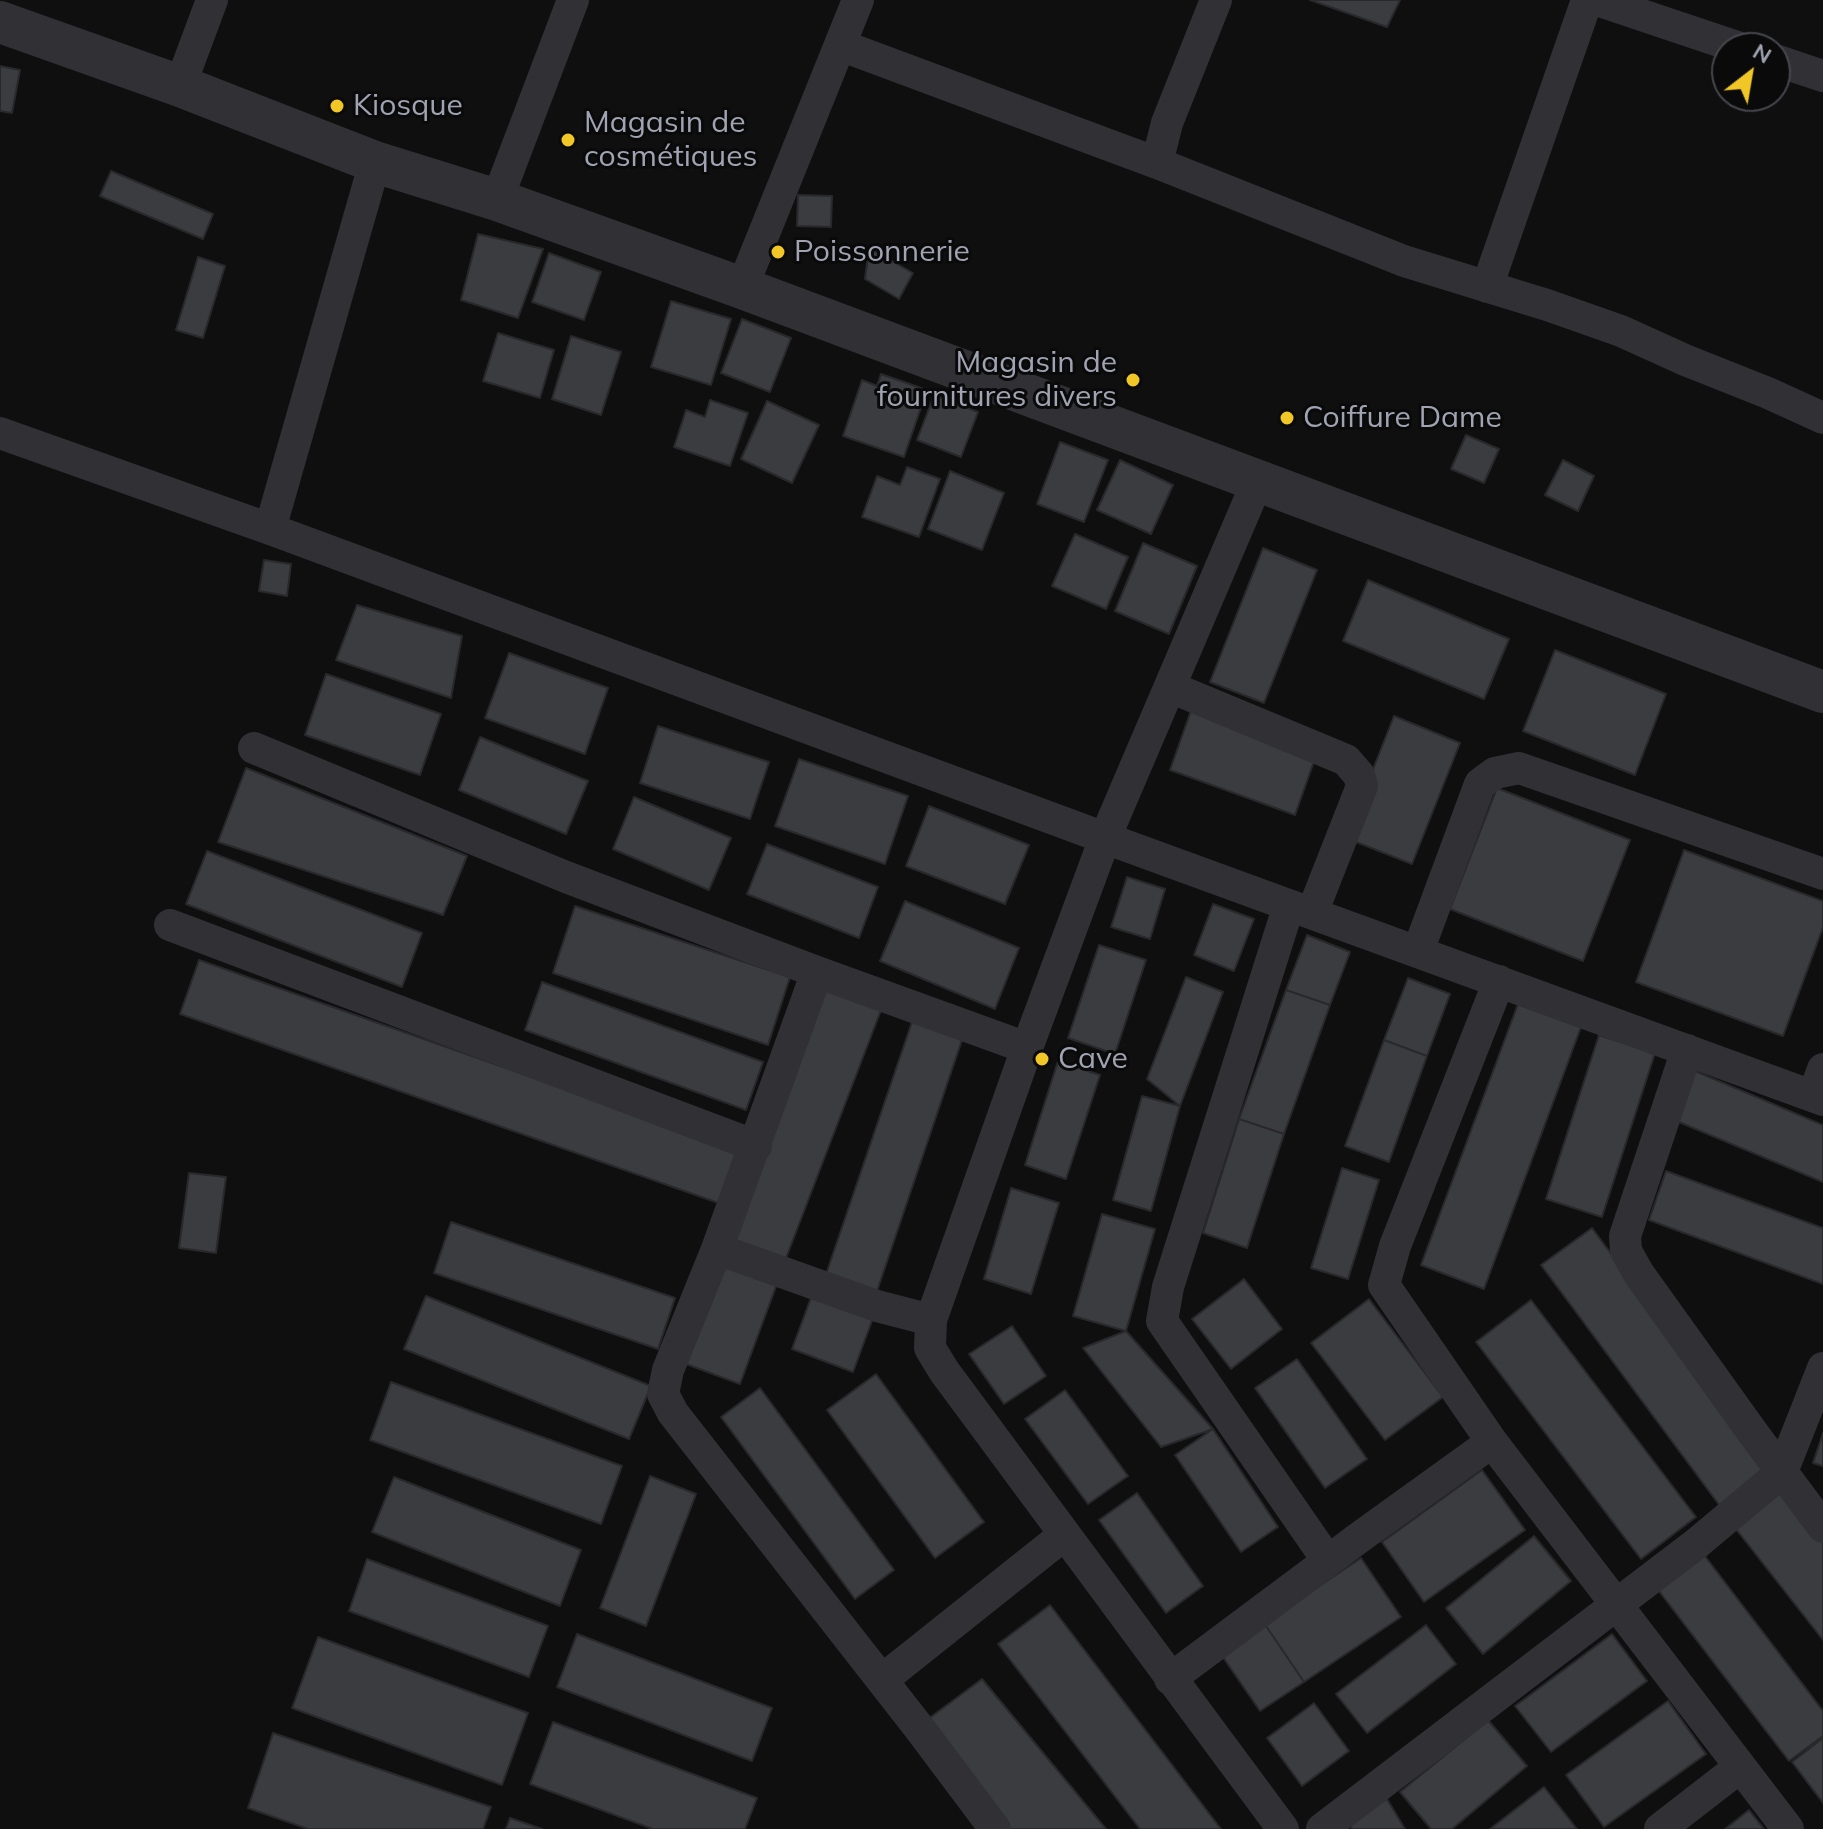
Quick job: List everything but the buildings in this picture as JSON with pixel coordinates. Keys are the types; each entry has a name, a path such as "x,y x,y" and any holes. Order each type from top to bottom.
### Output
{"street":[{"path":"180,86 212,0"},
{"path":"497,200 573,0"},
{"path":"742,288 858,0"},
{"path":"1157,163 1167,123 1216,0"},
{"path":"1487,287 1587,0"},
{"path":"1597,0 1711,38"},
{"path":"0,22 180,86 375,162 497,200 742,288 1823,692"},
{"path":"840,45 1157,163 1404,261 1621,331 1823,418"},
{"path":"1791,65 1823,76"},
{"path":"270,529 375,162"},
{"path":"0,433 270,529 1687,1050 1820,1088"},
{"path":"1258,480 1105,838 931,1320 930,1348 1064,1535 1283,1829"},
{"path":"1170,687 1346,760 1359,775 1362,786 1301,909 1168,1287 1162,1321 1328,1561"},
{"path":"254,748 566,877 1027,1048"},
{"path":"1418,951 1480,784 1495,773 1519,768 1823,874"},
{"path":"170,925 756,1146"},
{"path":"817,972 756,1146 668,1370 663,1394 673,1413 995,1829"},
{"path":"1499,981 1395,1246 1384,1285 1492,1442 1788,1829"},
{"path":"1687,1050 1625,1236 1626,1251 1639,1274 1823,1527"},
{"path":"717,1249 877,1306 931,1320"},
{"path":"1322,1829 1696,1544 1782,1472 1823,1368"},
{"path":"1170,1679 1492,1442"},
{"path":"882,1680 1064,1535"},
{"path":"1660,1829 1740,1767"}],"place":[{"name":"Kiosque","path":"337,106"},
{"name":"Magasin de cosmétiques","path":"568,140"},
{"name":"Poissonnerie","path":"778,252"},
{"name":"Magasin de fournitures divers","path":"1133,380"},
{"name":"Coiffure Dame","path":"1287,418"},
{"name":"Cave","path":"1042,1059"}]}
